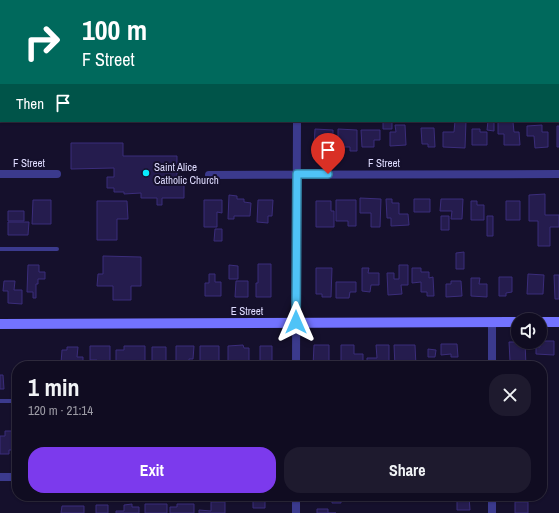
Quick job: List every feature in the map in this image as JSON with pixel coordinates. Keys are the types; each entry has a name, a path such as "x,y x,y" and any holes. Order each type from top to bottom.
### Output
{"street":[{"path":"296,361 297,122"},
{"name":"F Street","path":"0,174 57,174"},
{"name":"F Street","path":"209,175 559,174"},
{"path":"492,322 492,361"},
{"name":"E Street","path":"0,324 511,322"},
{"path":"547,322 559,322"},
{"path":"0,477 12,478"},
{"path":"296,501 296,513"},
{"path":"492,501 492,513"}],"lane":[{"path":"0,249 57,249"},
{"path":"0,401 12,401"}],"building":[{"path":"383,122 392,122 392,129 383,129"},
{"path":"455,122 466,122 465,148 443,147 443,132 454,132"},
{"path":"488,122 494,122 494,131 487,130"},
{"path":"498,122 513,122 514,132 519,132 520,145 504,145 504,134 498,134"},
{"path":"395,125 405,125 406,145 390,146 390,132 396,132"},
{"path":"542,125 542,132 548,132 548,147 535,148 534,136 527,136 527,126"},
{"path":"557,126 559,126 559,147 557,147"},
{"path":"421,128 434,128 435,147 428,147 428,144 422,144"},
{"path":"315,129 333,130 333,147 314,147"},
{"path":"338,129 357,130 357,151 350,151 350,147 338,147"},
{"path":"472,129 480,129 480,132 487,132 487,145 472,145"},
{"path":"361,130 380,130 380,140 374,140 374,147 362,147"},
{"name":"Saint Alice Catholic Church","path":"71,143 123,143 123,156 177,156 177,176 184,176 184,198 162,198 162,205 157,205 157,198 141,198 141,193 124,194 124,192 114,192 114,188 107,188 107,177 114,177 114,168 71,169"},
{"path":"545,194 545,215 559,215 559,227 550,227 550,246 538,246 538,221 529,221 529,195"},
{"path":"229,195 237,196 237,199 244,199 244,202 251,203 250,216 234,216 234,219 228,219"},
{"path":"360,198 381,199 380,227 371,227 371,213 360,213"},
{"path":"386,199 392,199 392,203 399,203 399,214 408,214 409,225 391,226 391,218 387,218"},
{"path":"414,199 430,199 430,212 414,212"},
{"path":"441,199 463,199 462,219 451,219 452,211 440,211"},
{"path":"33,200 51,200 51,224 32,224"},
{"path":"204,200 222,200 222,213 217,212 217,227 204,227"},
{"path":"258,200 273,200 272,216 268,216 268,223 257,222"},
{"path":"336,200 356,200 356,226 348,226 348,221 336,221"},
{"path":"97,201 127,201 128,219 117,219 117,240 97,240"},
{"path":"316,201 331,201 331,211 334,211 334,227 316,227"},
{"path":"471,201 477,201 477,205 484,205 484,220 471,220"},
{"path":"506,201 520,201 520,220 506,220"},
{"path":"8,211 24,211 24,221 8,221"},
{"path":"441,216 449,216 449,230 441,230"},
{"path":"487,216 493,216 493,236 487,236"},
{"path":"8,222 29,222 28,235 8,235"},
{"path":"215,229 222,229 222,241 214,241"},
{"path":"464,252 464,269 456,269 456,253"},
{"path":"103,256 141,257 141,286 131,286 131,300 113,300 113,286 97,286 98,274 103,274"},
{"path":"258,264 271,264 271,297 256,297"},
{"path":"28,265 39,265 39,272 45,272 45,279 38,279 38,284 36,284 36,298 33,298 33,292 27,292"},
{"path":"229,265 238,266 238,279 229,279"},
{"path":"399,265 408,265 408,285 401,285 402,294 388,295 387,273 394,273 394,279 399,279"},
{"path":"316,268 332,268 331,297 322,297 322,294 316,294"},
{"path":"362,268 369,268 368,273 379,273 379,285 371,285 370,292 362,291"},
{"path":"412,268 421,268 421,272 429,272 429,278 433,277 434,296 427,296 427,292 421,292 421,282 412,283"},
{"path":"209,274 215,274 215,282 221,282 221,296 205,296 205,283 209,283"},
{"path":"528,274 544,275 543,294 527,294"},
{"path":"554,275 559,275 559,299 555,299"},
{"path":"499,277 512,277 512,292 506,293 506,296 499,296"},
{"path":"471,278 480,278 479,284 487,284 487,297 471,296"},
{"path":"4,281 15,281 14,290 22,290 22,304 8,303 8,291 3,291"},
{"path":"236,281 248,281 248,297 235,297"},
{"path":"451,281 461,281 462,296 446,297 446,284 451,284"},
{"path":"336,282 356,282 356,292 350,292 349,298 336,298"},
{"path":"547,341 554,341 554,355 536,354 536,349 547,349"},
{"path":"509,342 511,342 511,349 525,349 526,361 510,361"},
{"path":"441,344 457,344 458,357 451,357 451,354 441,355"},
{"path":"243,345 244,348 249,348 249,361 228,361 228,346"},
{"path":"314,345 329,345 329,361 313,361"},
{"path":"341,345 354,345 354,354 363,354 363,361 341,361"},
{"path":"376,345 389,345 389,361 367,361 367,358 377,358"},
{"path":"394,345 415,345 416,361 395,361"},
{"path":"90,346 110,346 110,361 90,360"},
{"path":"124,346 145,346 145,361 116,361 116,350 124,350"},
{"path":"176,346 194,346 193,359 189,359 189,361 176,361"},
{"path":"200,346 219,346 219,361 200,361"},
{"path":"260,346 272,346 272,361 260,361"},
{"path":"67,347 78,347 77,357 83,357 83,361 61,361 62,350 67,350"},
{"path":"152,347 166,347 166,361 152,361"},
{"path":"428,349 436,350 435,357 428,357"},
{"path":"0,375 3,375 4,389 0,389"},
{"path":"5,431 12,431 12,450 9,450 9,454 0,454 0,436 5,436"},
{"path":"253,501 265,501 265,508 253,508"},
{"path":"332,501 341,501 341,503 332,503"},
{"path":"457,501 469,501 470,510 457,510"},
{"path":"211,502 225,502 225,513 199,513 199,510 211,511"},
{"path":"515,502 528,502 528,513 515,513"},
{"path":"132,504 132,507 139,507 139,513 116,513 116,511 124,511 124,505"},
{"path":"145,504 167,504 167,513 145,513"},
{"path":"177,504 194,504 194,513 170,513 170,507 177,507"},
{"path":"96,505 108,505 108,513 96,513"},
{"path":"62,506 84,506 84,513 61,513"},
{"path":"317,509 328,509 328,513 317,513"}],"place":[{"name":"Saint Alice Catholic Church","path":"146,173"}],"route":[{"path":"296,322 297,174 328,174"}]}
